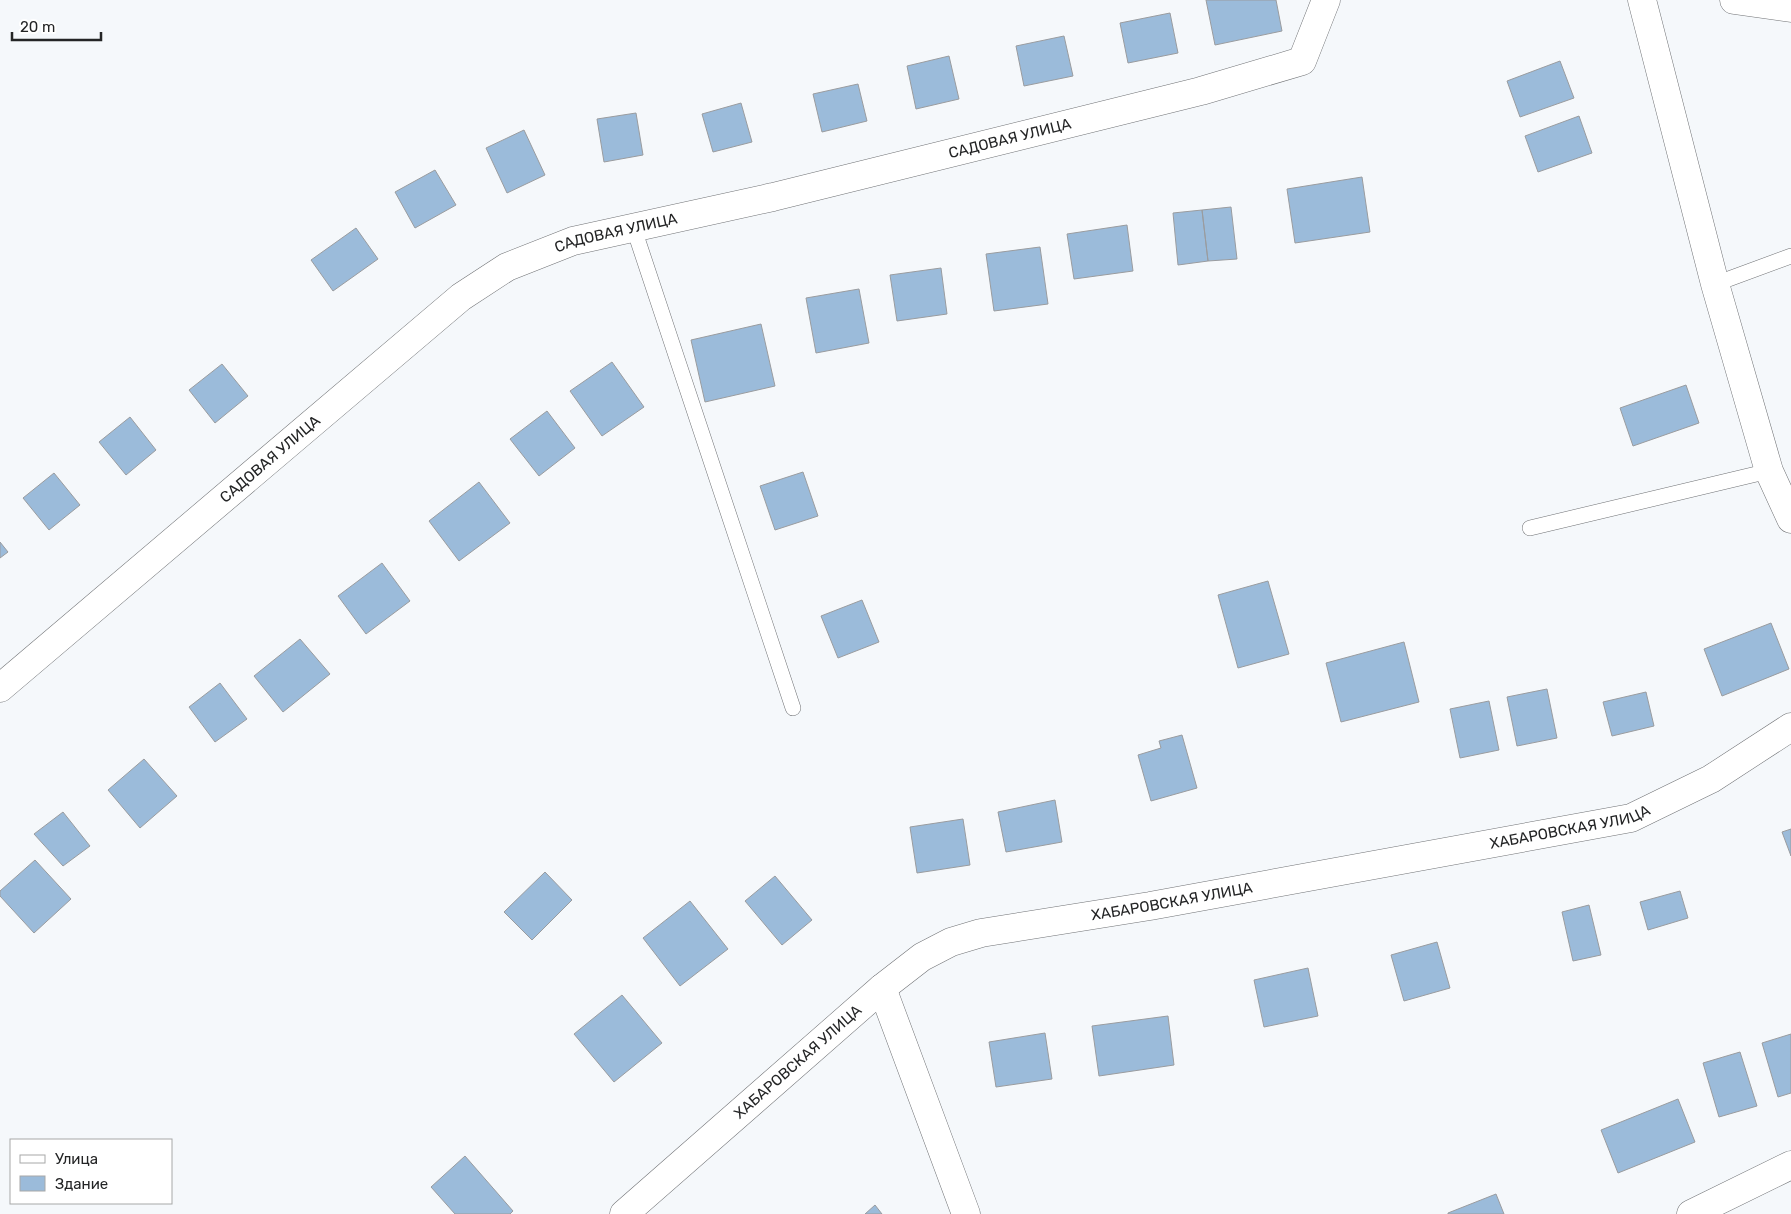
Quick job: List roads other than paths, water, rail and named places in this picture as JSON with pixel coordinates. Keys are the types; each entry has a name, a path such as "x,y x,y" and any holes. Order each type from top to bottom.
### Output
{"street":[{"name":"САДОВАЯ УЛИЦА","path":"0,688 461,297 506,267 573,241 633,226 773,197 1191,94 1302,61 1326,0"},
{"path":"1642,0 1715,284 1769,471 1791,519"},
{"path":"1734,0 1791,8"},
{"name":"ХАБАРОВСКАЯ УЛИЦА","path":"624,1214 882,988 922,957 951,942 981,933 1150,906 1630,818 1711,779 1791,726"},
{"path":"882,988 966,1214"},
{"path":"1691,1214 1791,1165"}],"lane":[{"path":"633,226 793,708"},
{"path":"1715,284 1791,256"},
{"path":"1530,528 1769,471"}]}
